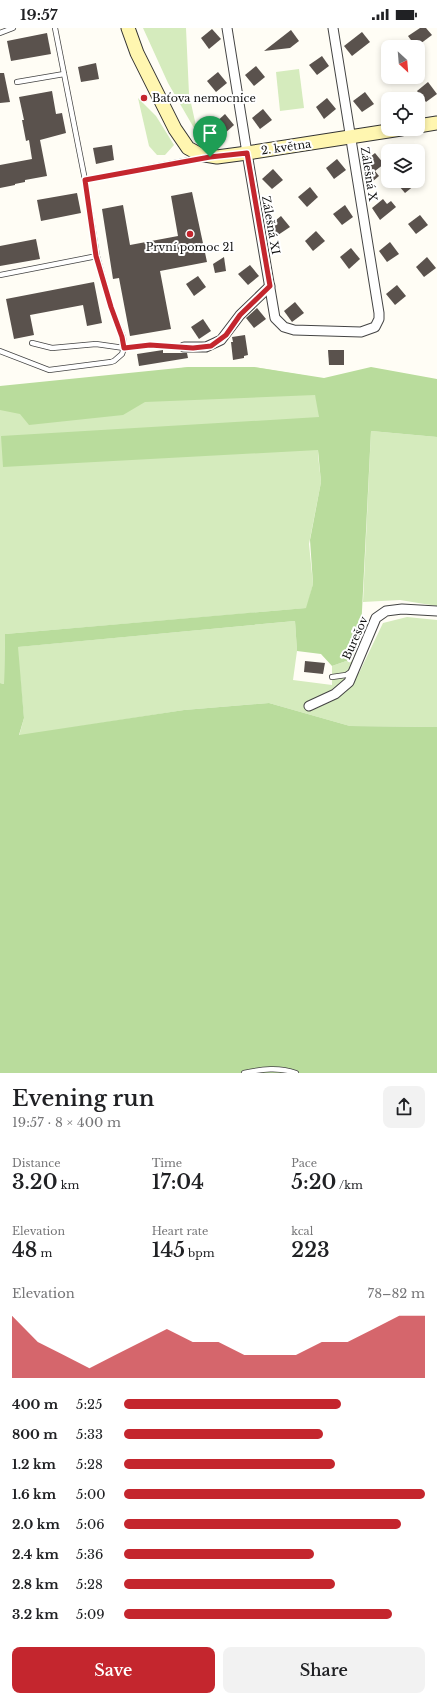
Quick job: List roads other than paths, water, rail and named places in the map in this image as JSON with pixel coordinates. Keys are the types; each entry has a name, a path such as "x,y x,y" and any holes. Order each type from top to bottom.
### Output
{"street":[{"name":"2. května","path":"128,28 137,53 157,96 179,135 192,151 199,154 210,157 247,153 381,132"},
{"name":"Zálešná XI","path":"227,28 275,318 288,329 361,332 370,330 377,324"},
{"name":"Zálešná X","path":"333,28 379,313 377,324"},
{"path":"425,125 437,123"},
{"path":"184,347 206,347 221,340 240,315 270,286"},
{"name":"Burešov","path":"310,706 335,694 349,682 376,618 386,611 402,609 437,611"}],"lane":[{"path":"0,33 13,28"},
{"path":"0,351 49,370 111,362 118,358 124,348 122,337 111,307 96,256 85,180 55,28"},
{"path":"17,82 64,74"},
{"path":"85,180 210,157"},
{"path":"0,274 96,256"},
{"path":"32,343 52,348 96,344 124,348 150,345 184,347"},
{"path":"332,677 346,675 355,669"},
{"path":"244,1073 258,1070 285,1069 296,1073"}],"place":[{"name":"Baťova nemocnice","path":"144,98"},
{"name":"První pomoc 21","path":"190,234"}]}
